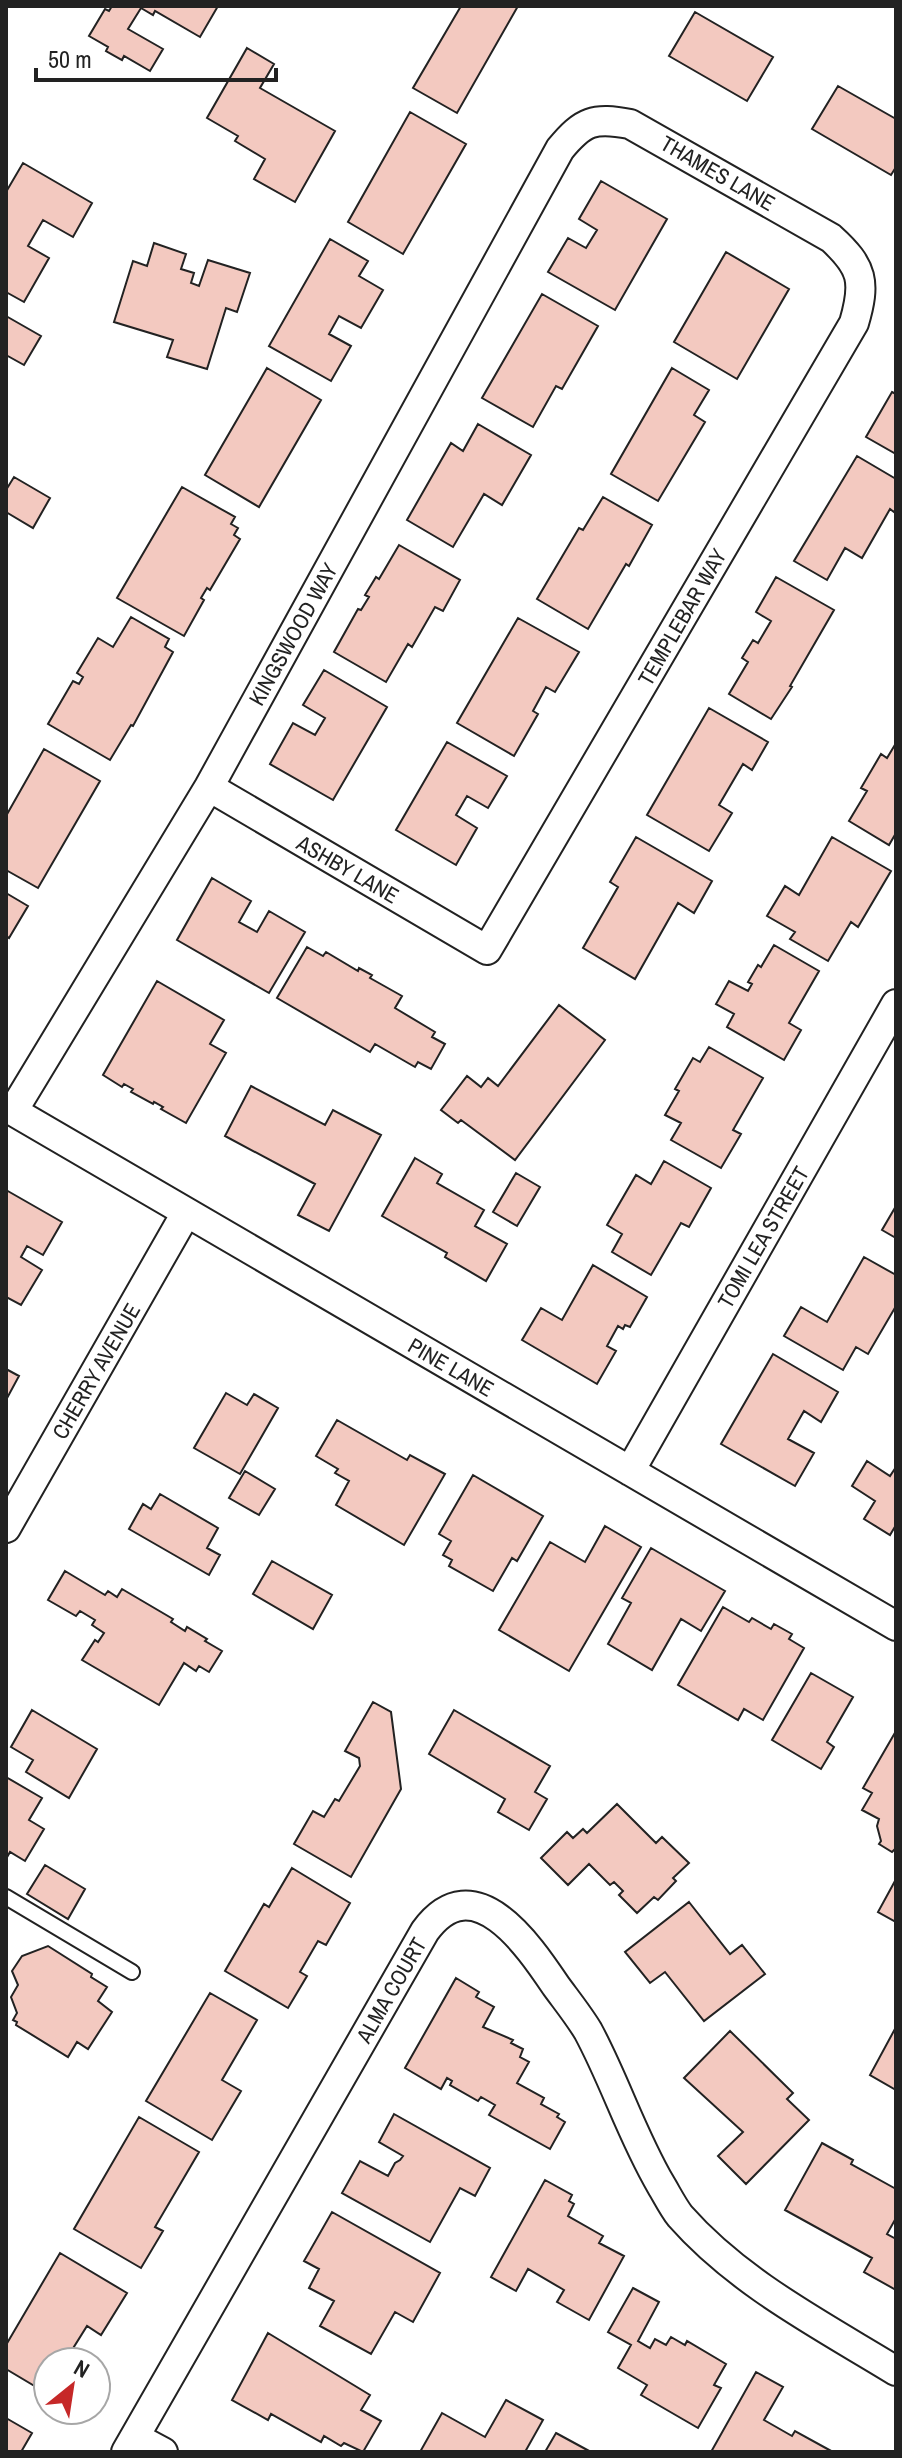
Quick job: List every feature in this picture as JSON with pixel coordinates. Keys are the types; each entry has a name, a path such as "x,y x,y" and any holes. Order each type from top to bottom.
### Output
{"street":[{"name":"THAMES LANE","path":"560,149 588,122 606,119 630,124 831,238 851,256 861,279"},
{"name":"KINGSWOOD WAY","path":"10,1109 209,787 560,149"},
{"name":"TEMPLEBAR WAY","path":"487,950 854,323 861,298 861,279"},
{"name":"ASHBY LANE","path":"209,787 487,950"},
{"name":"TOMI LEA STREET","path":"630,1471 896,1004"},
{"name":"PINE LANE","path":"10,1109 896,1626"},
{"name":"CHERRY AVENUE","path":"6,1528 186,1213"},
{"name":"ALMA COURT","path":"131,2444 425,1931 436,1915 453,1907 470,1906 491,1914 508,1923 526,1942 587,2031 644,2156 678,2213 716,2253 770,2294 896,2371"},
{"path":"131,2444 163,2452"}],"lane":[{"path":"6,1897 132,1972"}],"building":[{"path":"112,6 218,6 200,37 155,11 153,15 141,8 128,29 163,49 150,71 124,56 122,60 106,51 108,47 89,36 105,9 109,11"},
{"path":"461,6 518,6 457,113 413,88"},
{"path":"695,12 773,57 747,101 669,56"},
{"path":"247,48 274,64 260,88 335,131 295,202 254,179 265,159 235,141 238,136 207,118"},
{"path":"838,86 896,119 896,167 891,175 812,129"},
{"path":"410,112 466,144 403,254 348,222"},
{"path":"23,163 92,203 73,237 43,220 28,246 49,258 24,302 6,292 6,192"},
{"path":"601,181 667,219 615,310 548,272 568,238 586,248 597,230 579,219"},
{"path":"330,239 368,261 359,276 383,290 361,328 339,316 329,334 351,346 331,381 269,346"},
{"path":"154,243 186,254 181,269 194,273 191,283 199,286 208,260 250,273 237,312 226,308 207,369 167,357 173,340 114,322 133,261 147,266"},
{"path":"726,252 789,289 737,379 674,342"},
{"path":"542,294 598,326 562,389 556,386 533,427 482,398"},
{"path":"6,316 41,336 24,365 6,355"},
{"path":"267,368 321,400 259,507 205,475"},
{"path":"672,368 709,390 694,415 705,422 658,501 611,474"},
{"path":"892,392 896,394 896,454 866,437"},
{"path":"478,424 531,455 502,505 484,494 453,547 407,520 451,443 463,451"},
{"path":"857,456 896,479 896,509 894,512 890,509 862,558 845,548 827,580 794,561"},
{"path":"14,477 50,498 33,528 6,512 6,490"},
{"path":"182,487 235,517 231,524 238,528 234,535 240,539 210,590 207,588 201,598 204,600 184,636 117,598"},
{"path":"603,497 652,525 588,629 537,599 579,528 583,530"},
{"path":"399,545 460,580 443,611 435,607 412,647 408,644 386,682 334,652 358,609 361,610 369,597 365,595 376,577 379,579"},
{"path":"776,577 834,610 771,719 729,694 748,662 742,658 753,640 758,643 771,621 756,612"},
{"path":"131,617 169,639 165,647 173,652 133,726 110,760 48,724 73,681 79,684 83,677 77,673 98,638 113,647"},
{"path":"518,618 579,652 555,692 546,687 533,711 538,714 514,756 457,723"},
{"path":"324,670 387,707 333,800 270,764 293,723 315,735 325,718 303,705"},
{"path":"709,708 768,742 752,770 743,764 719,805 732,813 709,851 647,815"},
{"path":"447,742 507,776 488,808 467,796 456,815 477,828 456,865 396,830"},
{"path":"896,743 896,833 889,845 849,821 867,791 861,788 881,754 887,758"},
{"path":"44,749 100,781 38,888 6,870 6,816"},
{"path":"636,837 712,881 694,913 678,903 635,979 583,948 618,887 610,882"},
{"path":"832,837 891,871 858,927 851,922 828,961 790,939 795,932 767,916 785,886 799,895"},
{"path":"212,878 251,901 239,922 257,932 269,911 305,932 269,993 177,940"},
{"path":"6,893 28,906 9,938 6,936"},
{"path":"774,945 819,971 789,1023 801,1030 784,1060 727,1027 734,1014 716,1004 729,981 748,991 752,984 748,982"},
{"path":"307,947 323,956 326,952 358,971 359,968 402,996 395,1008 435,1032 432,1037 445,1044 431,1069 418,1062 415,1067 375,1044 370,1052 277,998"},
{"path":"157,981 224,1020 210,1044 226,1053 186,1123 161,1109 163,1107 131,1092 133,1089 124,1084 122,1087 103,1075"},
{"path":"559,1005 605,1040 515,1160 461,1120 458,1123 441,1110 467,1076 481,1087 488,1078 498,1086"},
{"path":"709,1047 763,1078 733,1130 741,1134 721,1168 671,1140 681,1123 665,1115 679,1091 675,1089 693,1058 700,1062"},
{"path":"251,1086 325,1125 333,1110 381,1135 329,1231 298,1215 315,1184 225,1136"},
{"path":"415,1158 442,1174 437,1183 484,1210 475,1226 507,1244 486,1281 445,1257 447,1253 382,1216"},
{"path":"664,1161 711,1188 689,1227 681,1223 651,1275 612,1252 622,1234 607,1225 636,1175 651,1184"},
{"path":"516,1173 540,1187 517,1226 493,1212"},
{"path":"6,1190 62,1222 43,1255 27,1246 21,1257 42,1270 21,1305 6,1297"},
{"path":"896,1206 896,1238 882,1230"},
{"path":"864,1257 896,1275 896,1306 868,1354 856,1347 843,1370 784,1336 801,1307 827,1322"},
{"path":"593,1265 647,1297 630,1327 625,1325 623,1329 618,1326 607,1346 616,1351 597,1384 522,1340 541,1308 562,1320"},
{"path":"773,1354 838,1392 821,1422 804,1411 788,1439 814,1453 795,1486 721,1444"},
{"path":"6,1369 19,1376 6,1400"},
{"path":"226,1393 247,1405 254,1394 278,1408 240,1474 194,1448"},
{"path":"337,1420 407,1460 410,1455 445,1474 404,1545 336,1505 349,1481 335,1473 338,1469 316,1456"},
{"path":"867,1461 890,1476 896,1467 896,1525 890,1535 864,1519 875,1501 852,1486"},
{"path":"245,1471 275,1489 259,1515 229,1498"},
{"path":"473,1475 543,1516 517,1561 512,1558 493,1591 449,1566 452,1560 443,1555 451,1541 439,1534"},
{"path":"160,1494 218,1528 207,1548 220,1555 209,1575 129,1529 143,1504 151,1509"},
{"path":"605,1526 641,1547 569,1671 499,1630 550,1542 585,1562"},
{"path":"651,1548 725,1591 701,1631 681,1619 652,1670 608,1644 631,1603 622,1598"},
{"path":"272,1561 332,1595 313,1629 253,1594"},
{"path":"65,1571 105,1595 108,1591 117,1597 122,1589 173,1619 171,1622 185,1631 187,1627 222,1651 209,1672 199,1666 196,1671 184,1663 159,1705 82,1660 95,1640 98,1642 104,1633 92,1625 95,1620 80,1611 76,1616 48,1600"},
{"path":"723,1607 749,1622 752,1618 771,1629 774,1624 792,1634 789,1639 804,1648 763,1720 744,1709 738,1720 678,1685"},
{"path":"811,1673 853,1697 827,1742 834,1747 821,1769 772,1740"},
{"path":"373,1702 391,1712 401,1789 351,1877 294,1844 313,1811 324,1817 335,1799 339,1801 360,1766 359,1758 345,1751"},
{"path":"32,1710 97,1749 69,1798 26,1772 33,1760 11,1747"},
{"path":"454,1710 550,1766 535,1792 547,1799 529,1830 498,1812 505,1799 429,1754"},
{"path":"896,1731 896,1848 892,1852 879,1844 879,1819 862,1810 872,1793 863,1788"},
{"path":"6,1777 42,1798 29,1820 44,1829 25,1861 10,1852 6,1859"},
{"path":"617,1804 656,1843 662,1837 689,1863 673,1878 676,1881 658,1900 654,1897 637,1913 619,1895 623,1891 614,1882 610,1885 589,1864 568,1885 541,1858 567,1832 573,1838 583,1829 587,1833"},
{"path":"45,1865 85,1889 68,1919 27,1894"},
{"path":"292,1868 350,1903 326,1945 318,1941 300,1972 307,1976 288,2008 225,1971 264,1904 269,1907"},
{"path":"896,1882 896,1922 878,1912"},
{"path":"689,1902 730,1954 742,1945 765,1974 704,2021 665,1972 650,1983 625,1952"},
{"path":"48,1946 107,1987 98,2001 112,2012 88,2049 77,2042 68,2057 16,2025 17,2022 13,2020 17,2013 11,1997 18,1985 12,1971 22,1956"},
{"path":"456,1978 479,1992 476,1997 494,2007 483,2027 513,2040 511,2043 523,2049 520,2057 529,2062 517,2083 544,2098 541,2104 559,2114 557,2117 565,2122 550,2149 489,2115 495,2105 481,2097 478,2101 450,2085 452,2081 447,2078 441,2089 405,2068"},
{"path":"210,1993 257,2020 222,2080 241,2091 212,2140 146,2101"},
{"path":"896,2027 896,2090 870,2075"},
{"path":"730,2031 793,2093 787,2099 809,2120 746,2184 718,2156 743,2132 684,2078"},
{"path":"394,2114 490,2168 475,2196 460,2188 430,2242 342,2193 360,2161 388,2176 403,2156 379,2142"},
{"path":"139,2117 199,2152 155,2227 163,2231 141,2268 74,2229"},
{"path":"822,2143 853,2160 851,2164 896,2189 896,2218 887,2234 896,2239 896,2290 864,2272 872,2258 785,2210"},
{"path":"545,2180 572,2195 569,2201 574,2204 568,2216 603,2236 599,2243 624,2256 589,2320 557,2302 564,2290 528,2269 516,2291 491,2277"},
{"path":"332,2212 440,2273 413,2322 395,2312 371,2354 320,2326 334,2301 309,2288 319,2269 304,2261"},
{"path":"60,2253 127,2293 101,2335 87,2326 74,2346 32,2346 32,2384 6,2369 6,2345"},
{"path":"633,2288 659,2302 638,2341 650,2348 655,2339 666,2345 671,2337 685,2345 687,2341 726,2364 714,2385 721,2388 698,2428 641,2395 647,2385 618,2368 631,2345 608,2332"},
{"path":"268,2333 370,2395 361,2410 381,2421 363,2452 344,2443 341,2446 324,2436 321,2442 271,2414 268,2420 232,2400"},
{"path":"756,2372 783,2387 764,2420 792,2436 795,2431 833,2452 711,2452"},
{"path":"506,2400 543,2420 525,2452 420,2452 442,2413 485,2437"},
{"path":"6,2418 32,2433 21,2452 6,2452"},
{"path":"556,2433 591,2452 545,2452"}]}
